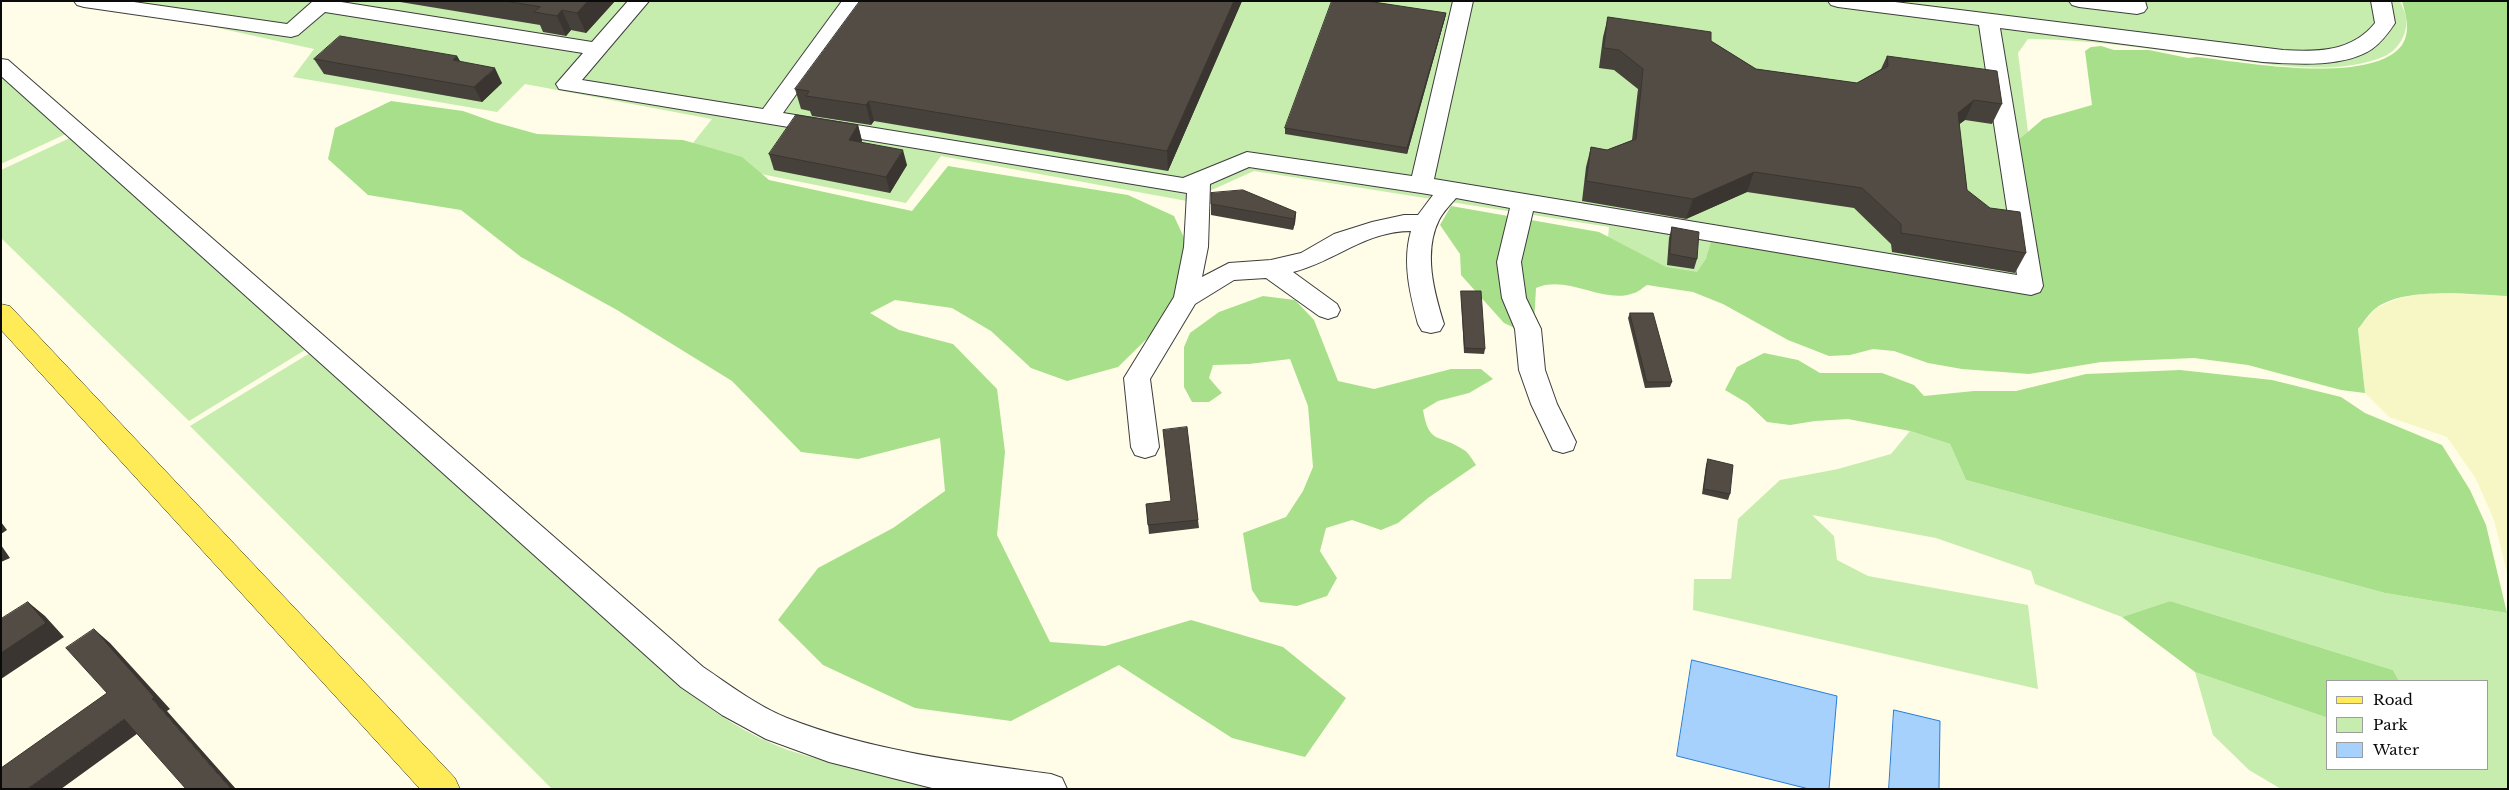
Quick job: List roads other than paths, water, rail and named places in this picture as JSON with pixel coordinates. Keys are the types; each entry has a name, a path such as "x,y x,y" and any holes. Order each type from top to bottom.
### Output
{"main road":[{"path":"1,313 443,789"}],"street":[{"path":"84,1 291,31 323,3"},
{"path":"639,1 567,84 1185,186 1247,159 1422,185 2031,286 1988,20"},
{"path":"769,117 852,1"},
{"path":"1422,185 1463,1"},
{"path":"1838,1 2281,56 2335,55 2370,44 2385,24 2381,1"},
{"path":"2079,1 2136,5 2147,40"},
{"path":"1,65 692,677 733,705 777,729 829,747 937,774 1051,789"},
{"path":"1145,447 1137,378 1186,298 1196,247 1199,180"},
{"path":"1431,324 1422,292 1420,246 1425,223 1450,190"},
{"path":"1523,203 1509,262 1514,298 1528,328 1532,370 1544,404 1563,442"},
{"path":"1186,298 1229,272 1271,269 1308,260 1342,240 1404,222 1425,223"},
{"path":"1271,269 1328,310"},
{"path":"937,774 966,789"}],"lane":[{"path":"323,3 597,49"}],"water":[{"path":"1692,660 1837,696 1829,789 1809,789 1677,756"},
{"path":"1894,710 1940,721 1939,789 1889,789"}]}
